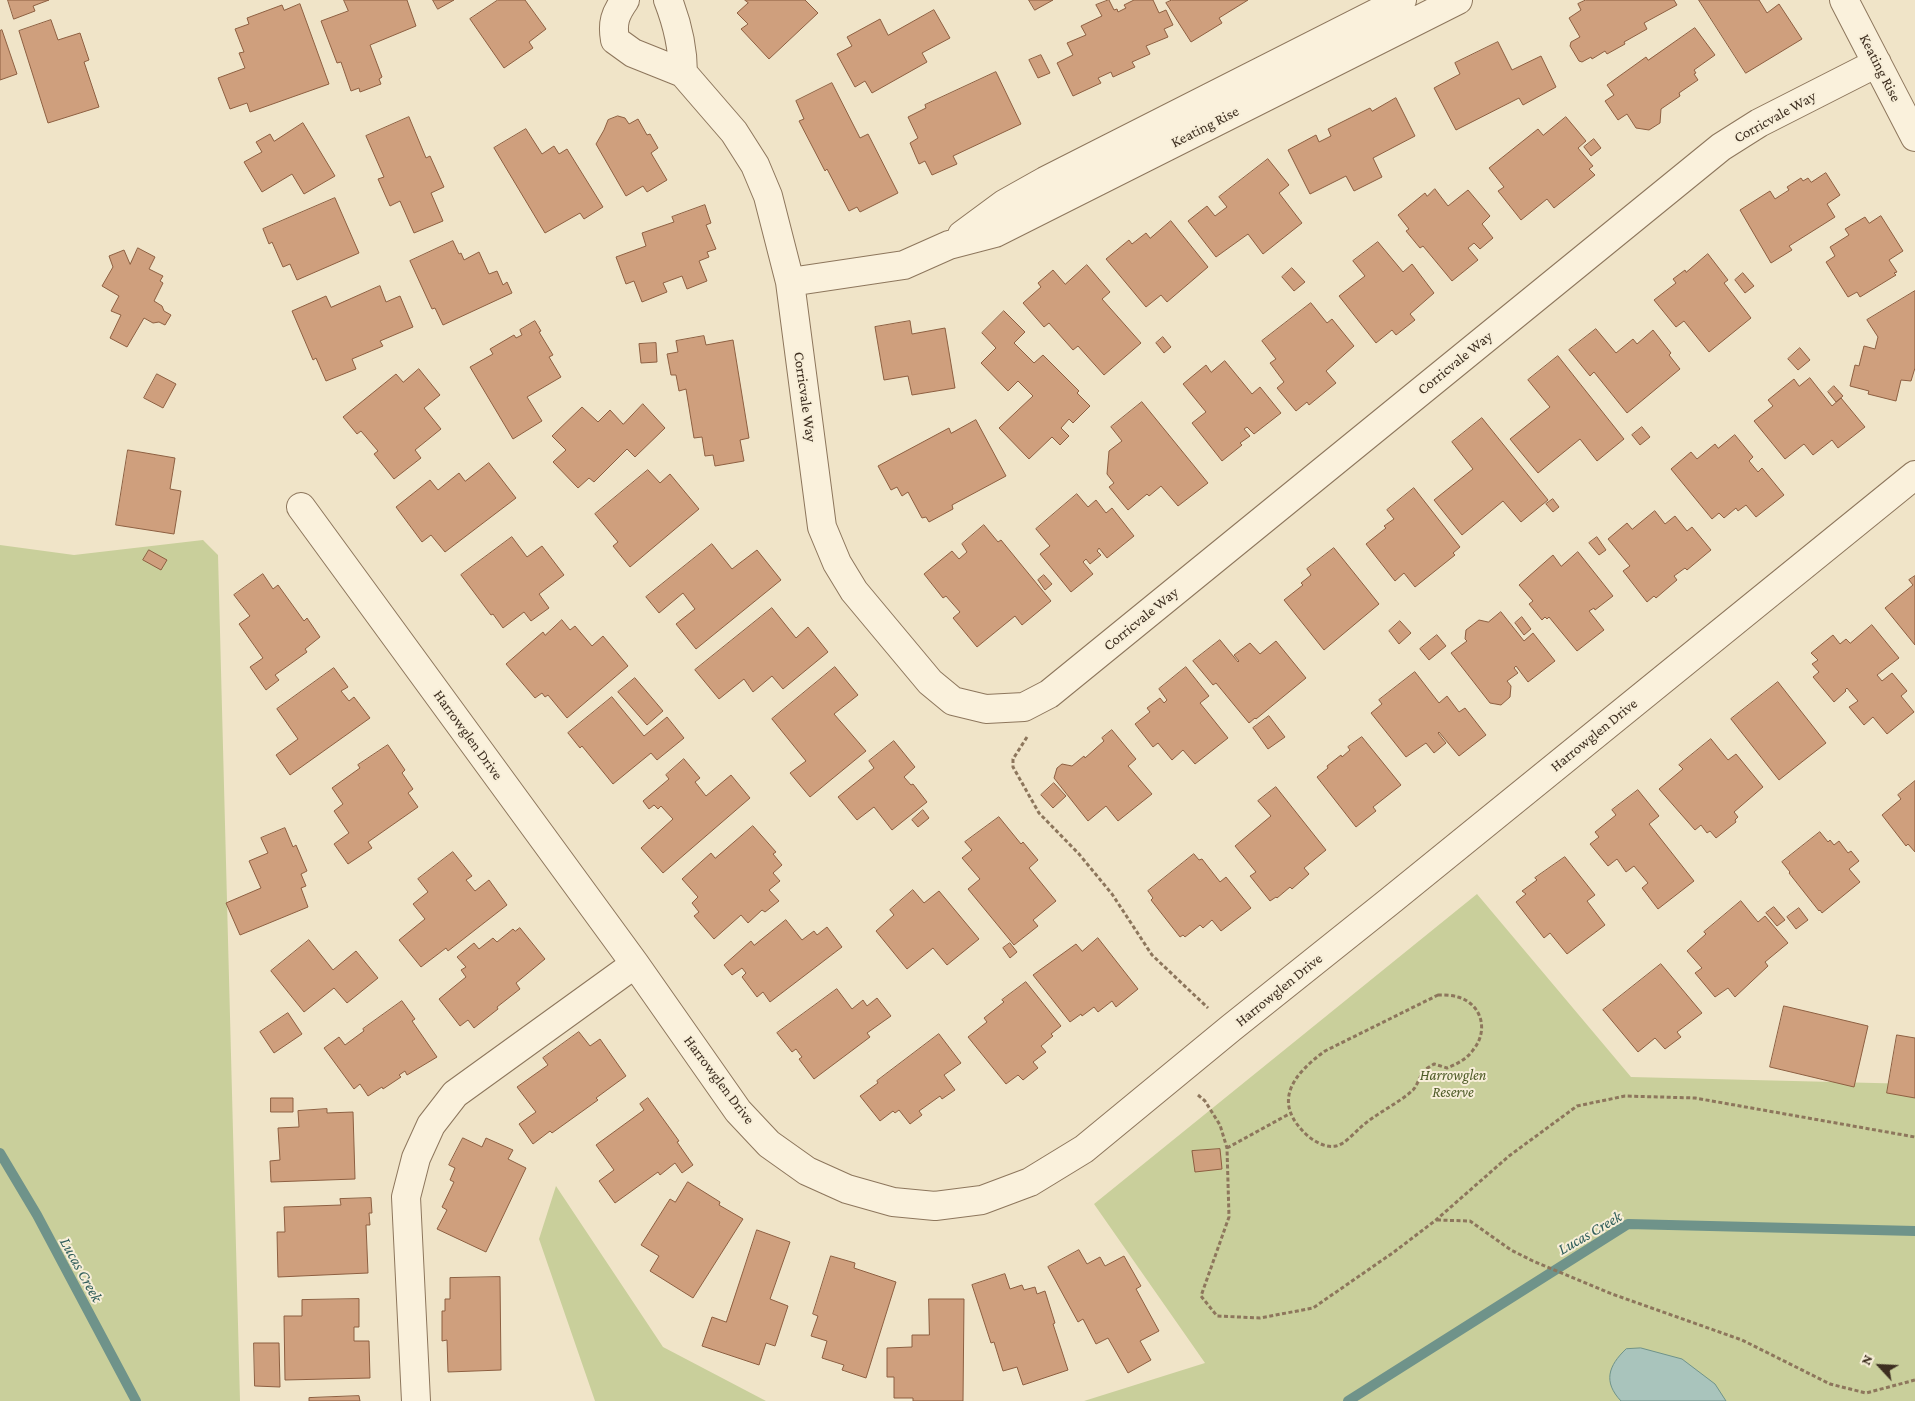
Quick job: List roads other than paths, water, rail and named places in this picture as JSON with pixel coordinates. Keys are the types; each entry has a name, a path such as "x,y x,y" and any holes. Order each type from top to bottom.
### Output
{"street":[{"name":"Corricvale Way","path":"625,0 618,10 613,26 615,40 633,53 683,74 734,132 754,165 768,196 790,282 822,527 837,563 854,590 930,682 952,700 986,709 1024,707 1049,694 1721,147 1759,123 1877,63"},
{"path":"668,0 680,40 683,74"},
{"name":"Keating Rise","path":"949,245 1004,204 1045,181 1402,0"},
{"name":"Keating Rise","path":"790,282 904,265 949,245 995,232 1458,0"},
{"name":"Keating Rise","path":"1844,0 1915,137"},
{"name":"Harrowglen Drive","path":"300,507 635,964 738,1111 769,1144 807,1171 847,1189 893,1202 935,1206 982,1200 1030,1182 1084,1149 1915,475"},
{"path":"416,1401 406,1197 416,1158 431,1125 455,1094 635,964"}],"water":[{"path":"1641,1348 1682,1359 1715,1384 1726,1401 1621,1401 1615,1394 1610,1381 1612,1368 1626,1349"}],"waterway":[{"name":"Lucas Creek","path":"0,1153 37,1215 136,1401"},
{"name":"Lucas Creek","path":"1348,1401 1628,1224 1915,1231"}],"park label":[{"name":"Harrowglen Reserve","path":"1453,1084"}]}
